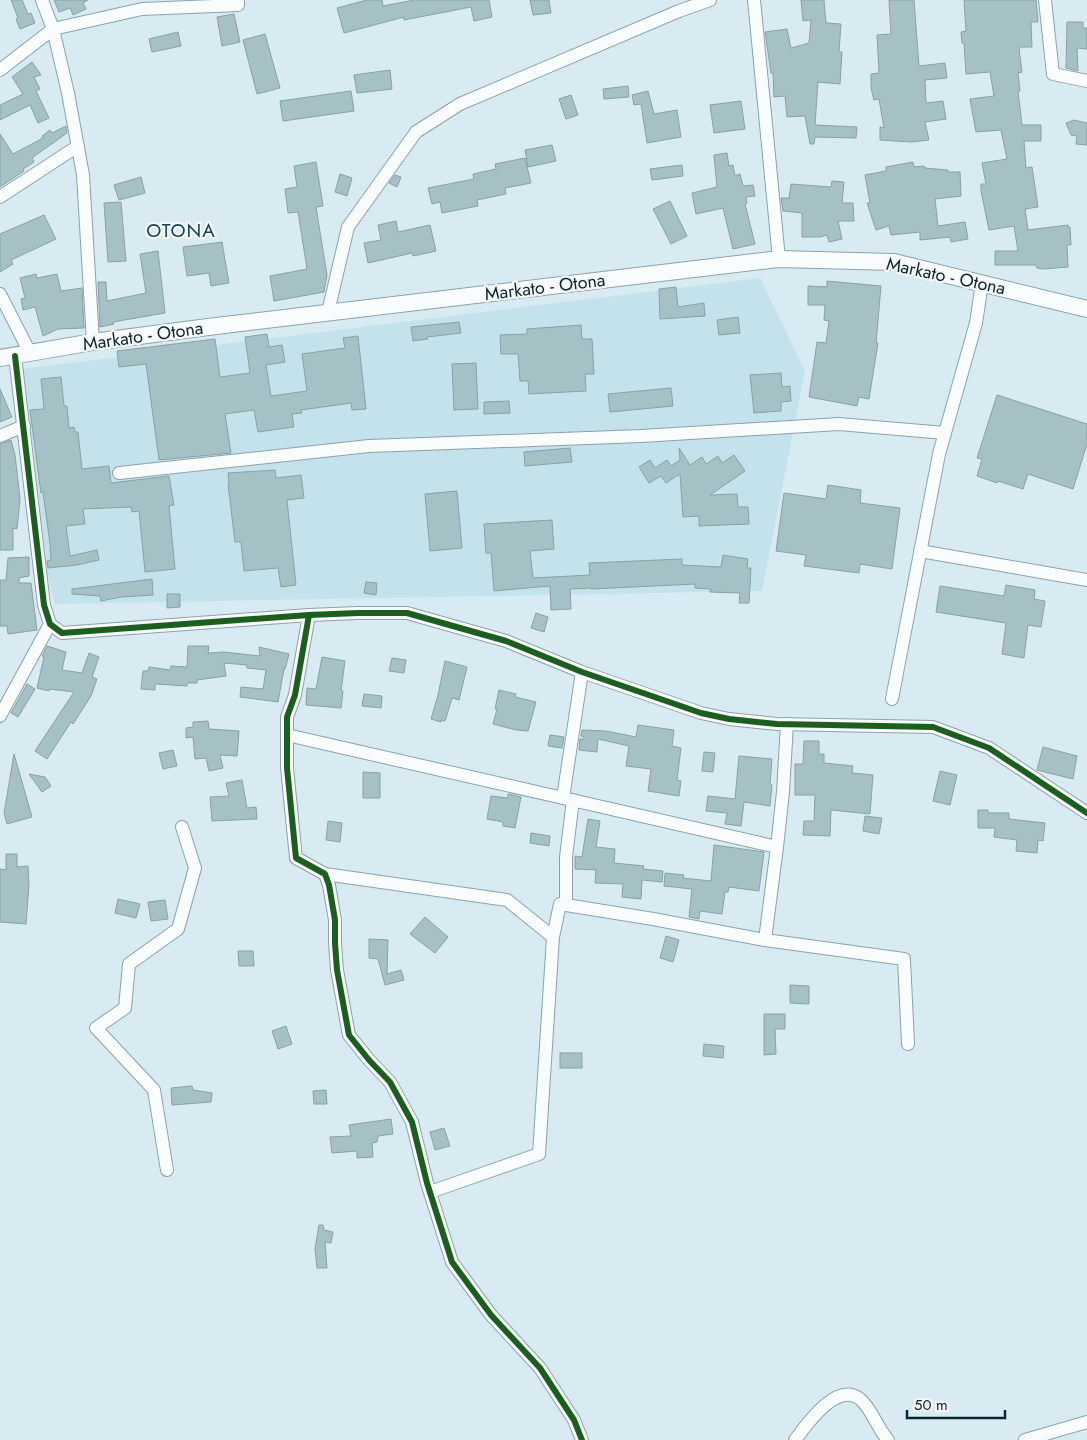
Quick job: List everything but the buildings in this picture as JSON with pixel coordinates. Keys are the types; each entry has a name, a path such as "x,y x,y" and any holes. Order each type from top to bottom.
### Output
{"main road":[{"name":"Markato - Otona","path":"15,356 93,342 328,312 778,260 894,262 1087,309"}],"street":[{"path":"42,0 53,29 68,93 83,175 93,342"},
{"path":"0,70 53,29 142,9 238,5 238,0"},
{"path":"328,312 348,227 416,132 460,104 710,0"},
{"path":"754,0 778,260"},
{"path":"1045,0 1053,74 1087,80"},
{"path":"0,198 78,146"},
{"path":"892,699 939,454 976,323 982,283"},
{"path":"0,294 15,356 44,605 50,624 62,633 310,615 407,613 506,641 582,672 701,713 729,719 787,724 933,727 989,748 1087,813"},
{"path":"119,473 369,446 631,436 839,424 945,433"},
{"path":"0,436 24,426"},
{"path":"920,551 1087,580"},
{"path":"310,615 295,695 287,716 287,768 296,858 324,874 507,900 553,936"},
{"path":"0,716 50,624"},
{"path":"566,904 568,799 582,672"},
{"path":"765,940 783,792 787,724"},
{"path":"287,735 777,847"},
{"path":"167,1170 154,1090 96,1028 125,1008 129,964 178,930 195,868 182,827"},
{"path":"324,874 329,885 335,920 337,970 349,1035 390,1082 402,1100 412,1122 430,1192 452,1262 491,1315 540,1368 574,1420 582,1440"},
{"path":"430,1192 539,1154 553,936 560,904 765,940 904,960 908,1044"},
{"path":"795,1440 826,1404 840,1396 850,1394 860,1400 888,1440"},
{"path":"1025,1440 1087,1422"}],"shaded area":[{"path":"760,278 805,371 762,591 55,604 42,551 21,369"}],"cycle path":[{"path":"15,356 44,605 50,624 62,633 309,615 407,613 506,641 582,672 701,713 729,719 777,724 933,727 989,748 1087,813"},
{"path":"309,615 295,695 287,717 287,768 296,858 325,874 329,885 335,920 337,970 349,1035 390,1082 412,1122 427,1183 452,1262 491,1315 540,1368 574,1420 582,1440"}],"district":[{"name":"OTONA","path":"181,230"}]}
